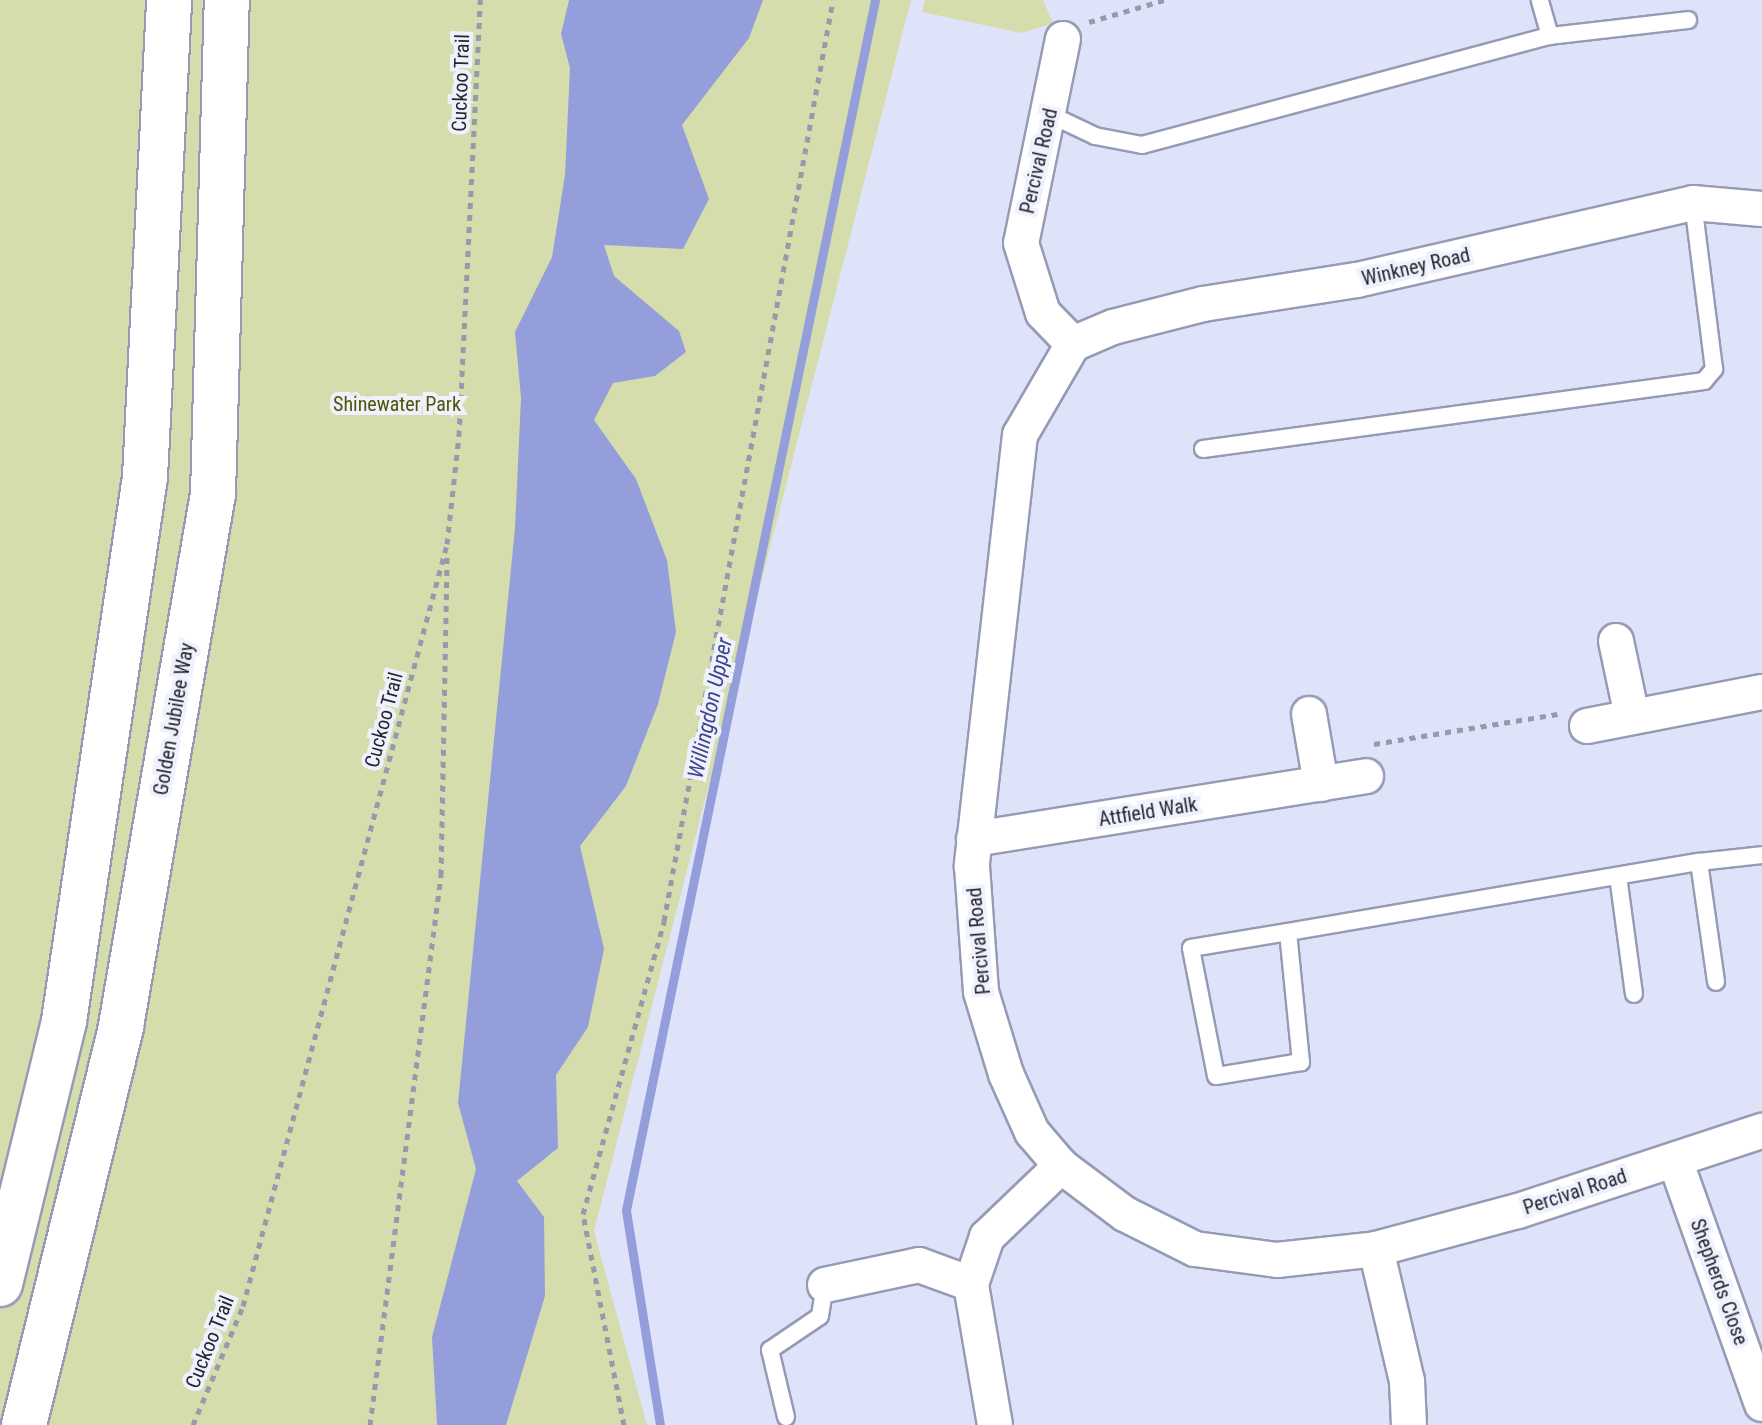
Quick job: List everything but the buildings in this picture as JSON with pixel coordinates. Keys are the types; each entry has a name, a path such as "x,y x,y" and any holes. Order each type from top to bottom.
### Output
{"highway":[{"path":"0,1284 64,1021 145,477 169,0"},
{"name":"Golden Jubilee Way","path":"24,1425 121,1026 213,494 227,0"}],"street":[{"name":"Percival Road","path":"1069,33 1021,243 1043,313 1073,344 1020,435 974,839 981,992 1006,1074 1032,1132 1061,1166 1125,1214 1195,1249 1277,1260 1376,1249 1518,1211 1762,1131"},
{"name":"Winkney Road","path":"1073,344 1113,327 1203,304 1357,280 1693,203 1762,209"},
{"path":"1616,641 1632,716"},
{"path":"1587,726 1762,692"},
{"path":"1309,714 1321,784"},
{"name":"Attfield Walk","path":"974,839 1366,776"},
{"name":"Shepherds Close","path":"1675,1160 1762,1404"},
{"path":"995,1425 971,1284 987,1237 1061,1166"},
{"path":"1376,1249 1407,1381 1409,1425"},
{"path":"825,1285 919,1265 971,1284"}],"lane":[{"path":"1540,0 1550,36"},
{"path":"1051,115 1095,136 1142,145 1550,36 1688,20"},
{"path":"1203,449 1704,381 1714,369 1693,203"},
{"path":"1288,932 1301,1062 1216,1076 1191,948 1699,862 1762,855"},
{"path":"1699,862 1716,982"},
{"path":"1618,876 1634,994"},
{"path":"786,1417 770,1350 820,1316 825,1285"}],"path":[{"name":"Cuckoo Trail","path":"193,1425 243,1306 447,544 459,436 480,0"},
{"path":"624,1425 583,1214 664,921 833,0"},
{"path":"1069,33 1164,0"},
{"path":"370,1425 441,875 447,544"},
{"path":"1366,776 1366,746 1567,713 1587,726"}],"green space":[{"name":"Shinewater Park","path":"0,0 911,0 594,1231 647,1425 0,1425"},
{"path":"925,0 1043,0 1053,23 1022,33 922,12"}],"water":[{"path":"569,0 763,0 749,38 682,125 709,199 683,249 604,245 614,276 679,331 686,352 655,376 613,383 594,420 636,479 667,560 676,632 658,704 626,786 580,846 604,949 588,1027 556,1075 558,1148 517,1181 544,1217 545,1296 506,1425 437,1425 432,1337 476,1169 458,1103 515,528 521,398 515,332 552,257 565,175 570,68 561,34"}],"waterway":[{"name":"Willingdon Upper","path":"660,1425 626,1210 875,0"}]}
